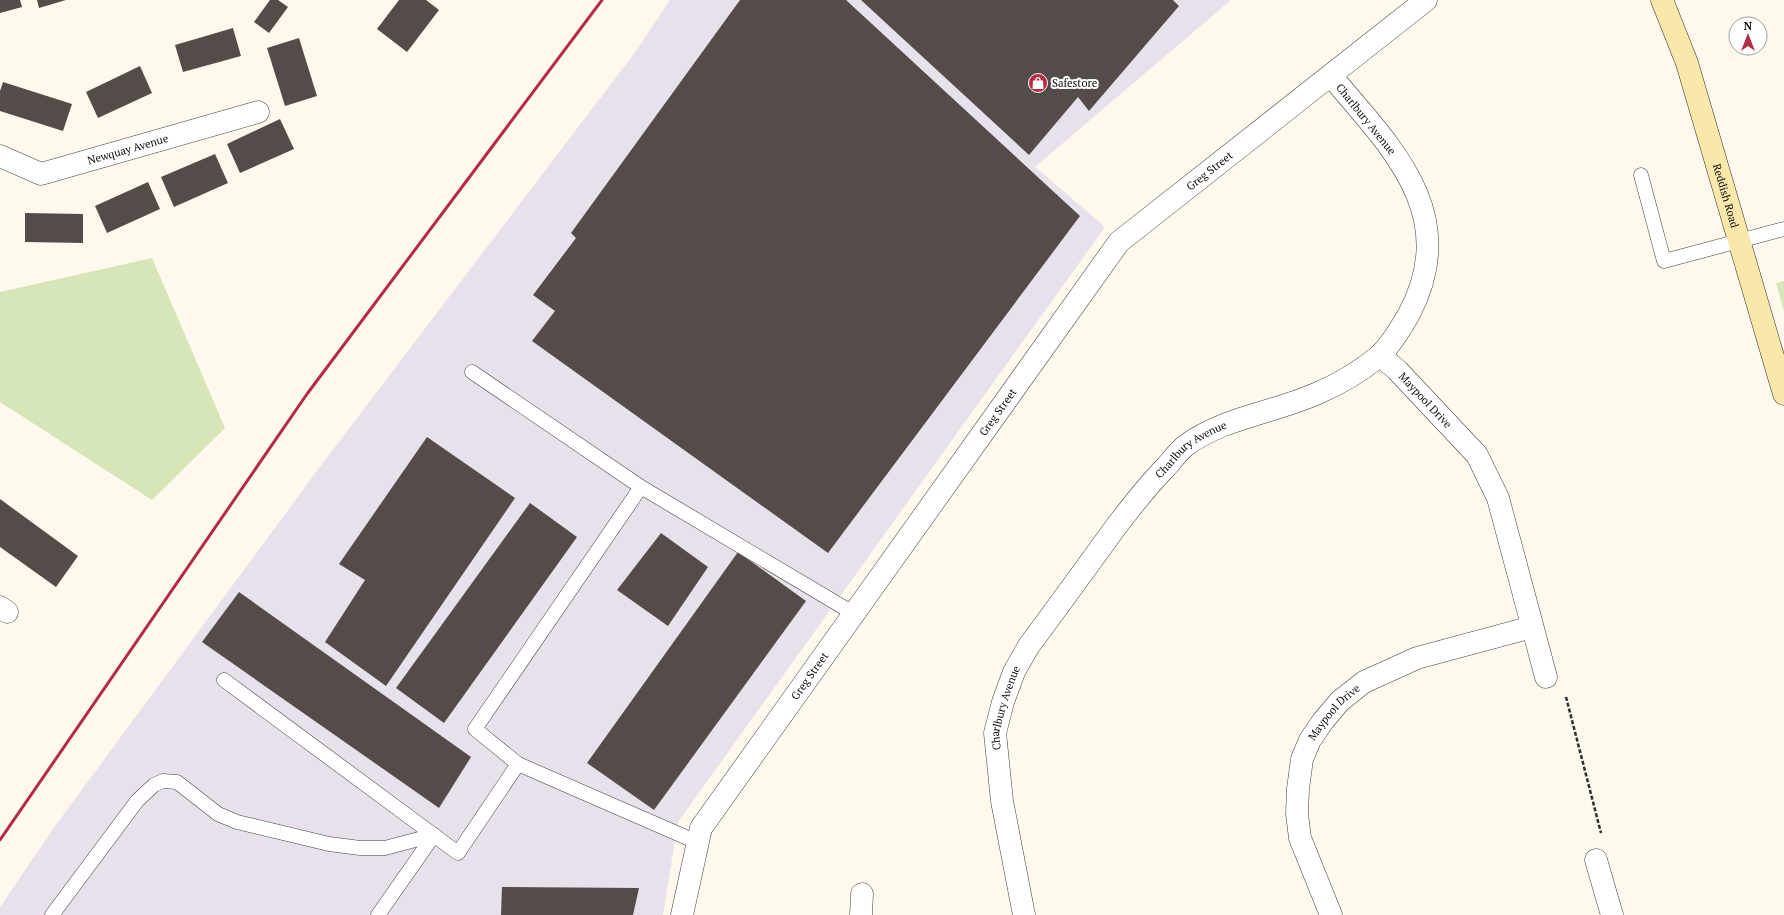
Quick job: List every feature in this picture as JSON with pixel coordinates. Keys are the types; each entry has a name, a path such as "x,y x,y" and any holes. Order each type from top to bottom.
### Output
{"main road":[{"name":"Reddish Road","path":"1662,0 1687,63 1784,394"}],"street":[{"name":"Greg Street","path":"682,915 701,828 1119,242 1331,76 1419,2"},
{"name":"Charlbury Avenue","path":"1024,915 1002,801 995,733 1003,702 1014,672 1028,647 1142,493 1184,447 1209,432 1237,420 1317,394 1346,379 1380,355 1400,330 1418,296 1426,266 1428,238 1422,205 1408,176 1391,147 1331,76"},
{"name":"Newquay Avenue","path":"0,156 41,174 258,112"},
{"name":"Maypool Drive","path":"1380,355 1398,371 1477,455 1498,498 1546,677"},
{"name":"Maypool Drive","path":"1331,915 1300,838 1297,814 1298,789 1302,759 1310,740 1323,720 1340,701 1364,682 1417,658 1532,627"},
{"path":"1596,860 1612,915"},
{"path":"861,915 862,894"}],"lane":[{"path":"1641,175 1664,261 1784,229"},
{"path":"472,372 642,487 854,613"},
{"path":"642,487 475,729 518,764 697,842"},
{"path":"224,680 458,853 518,764"},
{"path":"52,915 137,801 154,785 163,781 177,782 218,814 237,822 329,844 360,848 385,848 434,834"},
{"path":"378,915 434,834"}],"path":[{"path":"1546,677 1564,692 1608,857 1596,860"}],"shaded area":[{"path":"670,0 1231,0 1035,167 1105,227 678,822 663,915 0,915 0,907 55,826 322,464 636,51"}],"green space":[{"path":"152,258 225,428 152,500 0,402 0,292"},
{"path":"1784,281 1784,311 1776,283"}],"building":[{"path":"0,0 20,0 22,7 0,13"},
{"path":"37,0 66,0 39,8"},
{"path":"270,0 278,0 288,7 269,33 254,22"},
{"path":"399,0 426,0 439,10 407,52 377,29"},
{"path":"740,0 846,0 1080,216 828,553 532,341 555,311 533,295 576,238 571,233"},
{"name":"Safestore","path":"861,0 1173,0 1179,6 1089,111 1078,97 1029,155"},
{"path":"233,28 241,56 183,72 175,45"},
{"path":"299,38 317,96 285,106 267,48"},
{"path":"140,66 152,93 98,118 86,92"},
{"path":"3,82 72,104 63,131 0,111 0,91"},
{"path":"280,119 294,149 240,173 227,144"},
{"path":"215,154 228,183 174,207 161,177"},
{"path":"148,182 160,209 107,233 95,206"},
{"path":"25,213 83,214 83,243 25,242"},
{"path":"427,437 515,498 386,686 325,642 365,580 339,564"},
{"path":"0,499 78,556 56,587 0,547"},
{"path":"530,503 577,537 444,723 396,688"},
{"path":"661,533 708,567 668,626 617,590"},
{"path":"738,552 806,601 654,810 587,763"},
{"path":"239,592 471,757 439,808 202,642"},
{"path":"502,887 639,888 633,915 501,915"}],"railway":[{"path":"0,840 307,394 602,0"}],"place":[{"name":"Safestore","path":"1038,83"}]}
